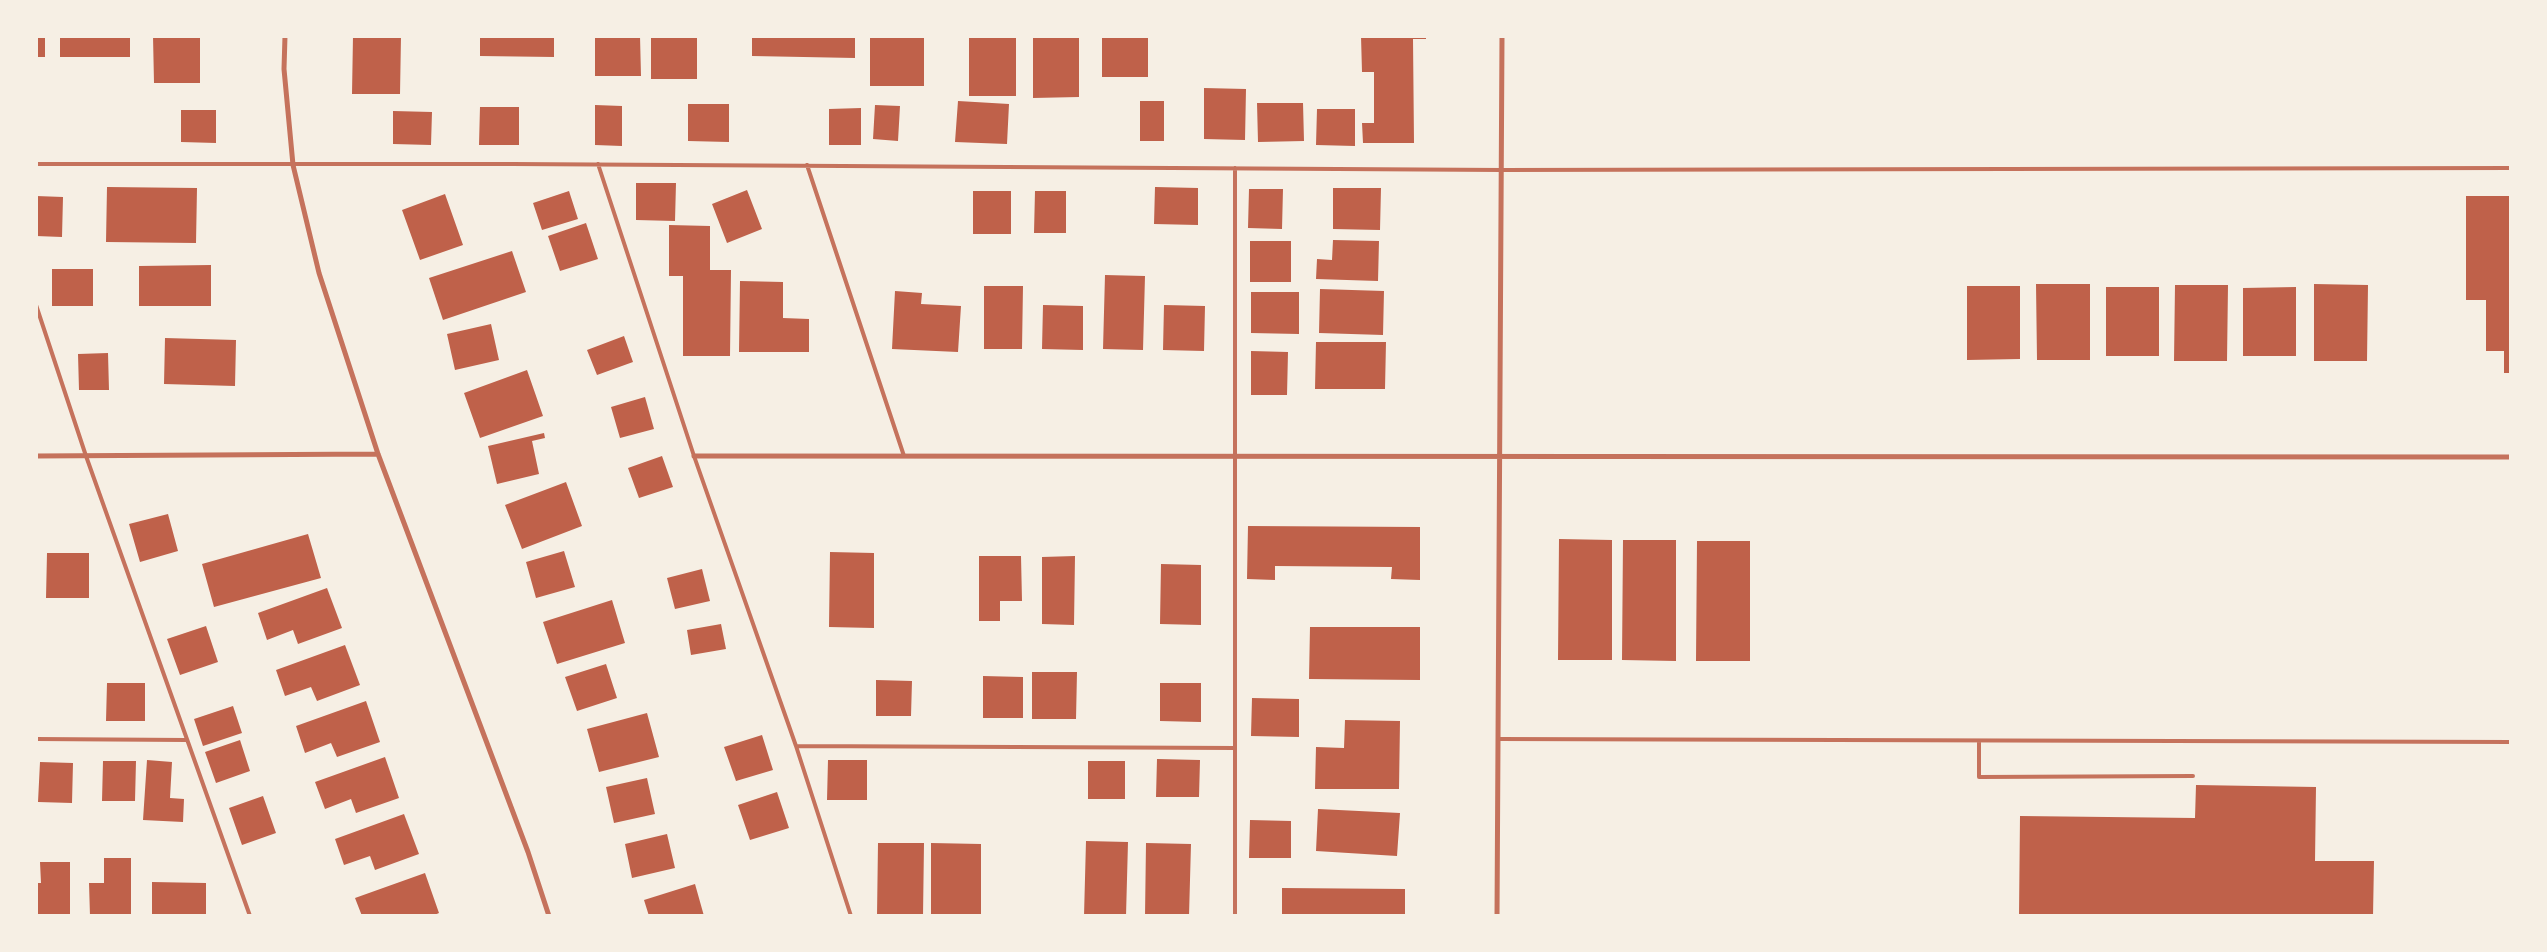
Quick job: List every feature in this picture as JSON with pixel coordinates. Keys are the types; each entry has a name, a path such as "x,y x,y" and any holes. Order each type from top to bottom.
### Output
{"street":[{"path":"285,36 284,70 293,165 319,273 378,454 528,852 549,916"},
{"path":"1497,916 1502,36"},
{"path":"36,456 378,454"},
{"path":"694,456 2511,457"}],"lane":[{"path":"36,164 598,164 1502,170 2511,168"},
{"path":"598,164 694,456 796,746 852,916"},
{"path":"807,165 904,456"},
{"path":"1235,168 1235,916"},
{"path":"36,305 86,456 250,916"},
{"path":"36,739 186,740"},
{"path":"1499,739 2511,742"},
{"path":"1979,741 1979,777 2193,776"},
{"path":"796,746 1235,748"}],"building":[{"path":"36,36 45,36 45,57 36,57"},
{"path":"60,36 130,36 130,57 60,57"},
{"path":"153,36 200,36 200,83 154,83"},
{"path":"353,36 401,36 400,94 352,94"},
{"path":"480,36 554,36 554,57 480,56"},
{"path":"595,36 640,36 641,76 595,76"},
{"path":"651,36 697,36 697,79 651,79"},
{"path":"752,36 855,36 855,58 752,56"},
{"path":"870,36 924,36 924,86 870,86"},
{"path":"969,36 1016,36 1016,96 969,96"},
{"path":"1033,36 1079,36 1079,97 1033,98"},
{"path":"1102,36 1148,36 1148,77 1102,77"},
{"path":"1361,36 1426,36 1426,39 1413,39 1414,143 1363,143 1362,123 1374,123 1374,72 1362,72"},
{"path":"1204,88 1246,89 1245,140 1204,139"},
{"path":"958,101 1009,104 1007,144 955,142"},
{"path":"1140,101 1164,101 1164,141 1140,141"},
{"path":"1257,103 1303,103 1304,141 1258,142"},
{"path":"688,104 729,104 729,142 688,141"},
{"path":"595,105 622,106 622,146 595,145"},
{"path":"875,105 900,106 898,141 873,139"},
{"path":"480,107 519,107 519,145 479,145"},
{"path":"861,108 861,145 829,145 829,109"},
{"path":"1317,109 1355,109 1355,146 1316,145"},
{"path":"181,110 216,110 216,143 181,142"},
{"path":"393,111 432,112 431,145 393,144"},
{"path":"636,183 676,183 675,221 636,220"},
{"path":"107,187 197,188 196,243 106,242"},
{"path":"1155,187 1198,188 1198,225 1154,224"},
{"path":"1333,188 1381,188 1380,230 1333,229"},
{"path":"1249,189 1283,189 1282,229 1248,228"},
{"path":"747,190 762,229 727,243 712,204"},
{"path":"569,191 578,219 542,230 533,203"},
{"path":"973,191 1011,191 1011,234 973,234"},
{"path":"1035,191 1066,191 1066,233 1034,233"},
{"path":"445,194 463,245 420,260 402,210"},
{"path":"36,196 63,197 62,237 36,236"},
{"path":"2466,196 2511,196 2511,373 2504,373 2504,351 2486,351 2486,300 2466,300"},
{"path":"586,223 598,259 560,271 548,236"},
{"path":"669,225 710,226 710,270 731,270 730,356 683,356 683,276 669,276"},
{"path":"1333,240 1379,241 1378,281 1316,279 1317,259 1332,260"},
{"path":"1250,241 1291,241 1291,282 1250,282"},
{"path":"512,251 526,292 443,320 429,278"},
{"path":"211,265 211,306 139,306 139,266"},
{"path":"52,269 93,269 93,306 52,306"},
{"path":"1105,275 1145,276 1143,350 1103,349"},
{"path":"740,281 783,282 783,318 809,319 809,352 739,352"},
{"path":"2036,284 2090,284 2090,360 2037,360"},
{"path":"2314,284 2368,285 2367,361 2314,361"},
{"path":"2175,285 2228,285 2227,361 2174,361"},
{"path":"984,286 1023,286 1022,349 984,349"},
{"path":"1967,286 2020,286 2020,359 1967,360"},
{"path":"2106,287 2159,287 2159,356 2106,356"},
{"path":"2296,287 2296,356 2243,356 2243,288"},
{"path":"1320,289 1384,291 1383,335 1319,333"},
{"path":"895,291 922,293 921,304 961,306 958,352 892,349"},
{"path":"1251,292 1299,292 1299,334 1251,333"},
{"path":"1043,305 1083,306 1083,350 1042,349"},
{"path":"1164,305 1205,306 1204,351 1163,350"},
{"path":"491,324 499,360 455,370 447,334"},
{"path":"624,336 633,362 597,375 587,350"},
{"path":"165,338 236,340 235,386 164,384"},
{"path":"1316,342 1386,342 1385,389 1315,389"},
{"path":"1251,351 1288,352 1287,395 1251,395"},
{"path":"108,353 109,390 79,390 78,354"},
{"path":"527,370 543,416 480,438 464,393"},
{"path":"645,397 654,429 620,438 611,407"},
{"path":"544,433 545,438 532,441 539,474 497,484 488,446"},
{"path":"662,456 673,487 639,498 628,468"},
{"path":"566,482 582,526 522,549 505,505"},
{"path":"168,514 178,551 140,562 129,524"},
{"path":"1248,526 1420,527 1420,580 1391,579 1392,567 1275,566 1275,580 1247,579"},
{"path":"308,534 321,578 214,607 202,564"},
{"path":"1559,539 1612,540 1612,660 1558,660"},
{"path":"1623,540 1676,540 1676,661 1622,660"},
{"path":"1697,541 1750,541 1750,661 1696,661"},
{"path":"564,551 575,587 536,598 526,562"},
{"path":"830,552 874,553 874,628 829,627"},
{"path":"47,553 89,553 89,598 46,598"},
{"path":"979,556 1021,556 1022,601 1000,601 1000,621 979,621"},
{"path":"1075,556 1074,625 1042,624 1042,557"},
{"path":"1161,564 1201,565 1201,625 1160,624"},
{"path":"702,569 710,601 675,609 667,578"},
{"path":"327,588 342,628 298,644 293,630 267,640 258,613"},
{"path":"612,600 625,643 557,664 543,622"},
{"path":"721,624 726,649 691,655 687,630"},
{"path":"206,626 218,662 180,675 167,639"},
{"path":"1310,627 1420,627 1420,680 1309,679"},
{"path":"345,645 360,685 317,701 311,687 285,696 276,670"},
{"path":"606,664 617,698 577,711 565,677"},
{"path":"1032,672 1077,672 1076,719 1032,719"},
{"path":"983,676 1023,677 1023,718 983,718"},
{"path":"876,680 912,681 911,716 876,716"},
{"path":"107,683 145,683 145,721 106,721"},
{"path":"1160,683 1201,683 1201,722 1160,721"},
{"path":"1252,698 1299,699 1299,737 1251,736"},
{"path":"366,701 380,742 337,757 331,743 305,753 296,726"},
{"path":"233,706 242,733 203,746 194,719"},
{"path":"647,713 659,757 599,772 587,729"},
{"path":"1345,720 1400,721 1399,789 1315,789 1316,747 1344,748"},
{"path":"762,735 773,770 736,781 724,747"},
{"path":"240,740 250,771 216,783 205,752"},
{"path":"385,757 399,798 356,813 351,799 325,809 315,782"},
{"path":"1157,759 1200,760 1199,797 1156,797"},
{"path":"147,760 172,762 170,798 184,799 183,822 143,820"},
{"path":"828,760 867,760 867,800 827,800"},
{"path":"103,761 136,761 135,801 102,801"},
{"path":"1088,761 1125,761 1125,799 1088,799"},
{"path":"40,762 73,763 72,803 38,802"},
{"path":"647,778 655,814 614,823 606,787"},
{"path":"2196,785 2316,787 2315,861 2374,861 2373,916 2019,916 2020,816 2195,818"},
{"path":"777,792 789,828 750,840 738,805"},
{"path":"263,796 276,833 242,845 229,808"},
{"path":"1318,809 1400,813 1397,856 1316,851"},
{"path":"404,814 419,854 375,870 370,856 344,865 335,839"},
{"path":"1250,820 1291,821 1291,858 1249,858"},
{"path":"667,834 675,868 632,878 625,844"},
{"path":"1086,841 1128,842 1126,916 1084,916"},
{"path":"878,843 924,843 923,916 877,916"},
{"path":"931,843 981,844 981,916 931,916"},
{"path":"1146,843 1191,844 1189,916 1145,916"},
{"path":"104,858 131,858 131,916 90,916 89,883 104,883"},
{"path":"40,862 70,862 70,916 36,916 36,883 41,883"},
{"path":"425,873 439,913 432,916 362,916 355,898"},
{"path":"152,882 206,883 206,916 152,916"},
{"path":"695,884 704,916 649,916 644,900"},
{"path":"1282,888 1405,889 1405,916 1282,916"}]}
